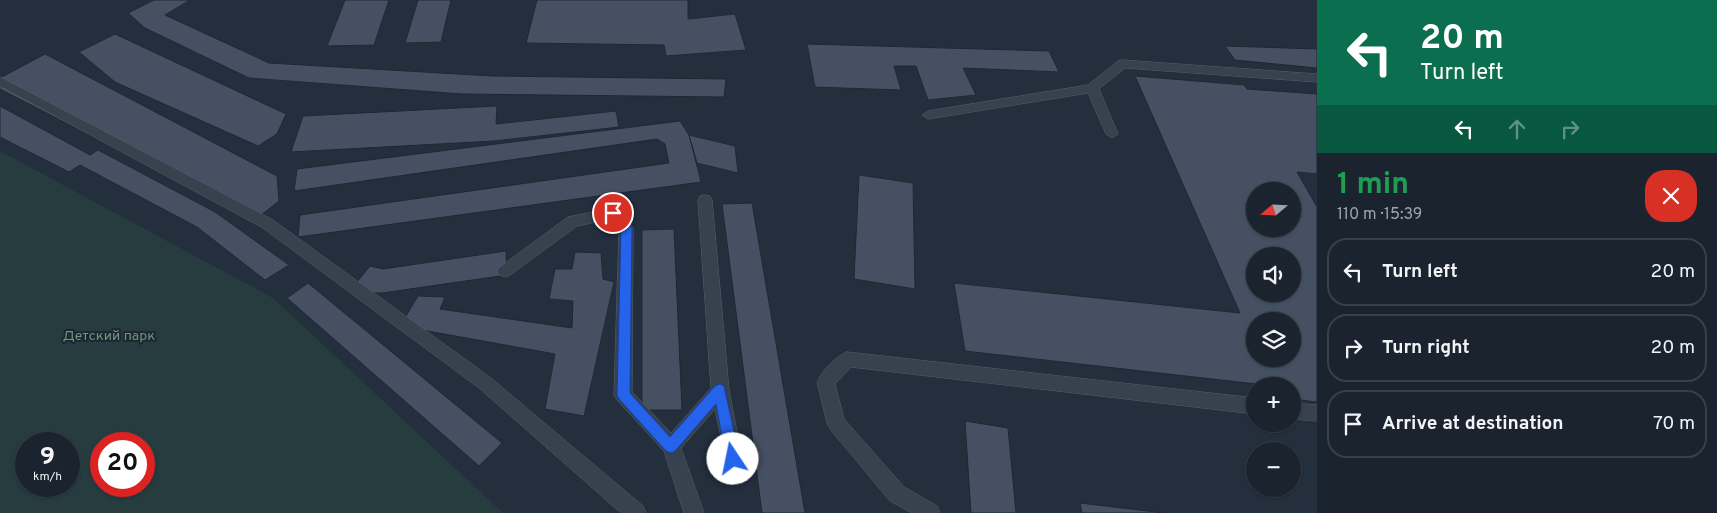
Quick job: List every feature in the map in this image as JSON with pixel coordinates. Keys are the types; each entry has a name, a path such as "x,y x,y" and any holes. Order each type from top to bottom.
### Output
{"lane":[{"path":"928,115 1092,88 1122,64 1317,78"},
{"path":"0,81 268,224 485,383 636,513"},
{"path":"1092,88 1112,134"},
{"path":"705,200 720,390 733,459"},
{"path":"506,271 574,221 613,213 626,228 623,395 671,446 694,513"},
{"path":"930,513 897,494 836,423 826,382 847,359 1246,405"},
{"path":"671,446 720,390"},
{"path":"1301,412 1317,413"}],"green space":[{"name":"Детский парк","path":"0,151 273,298 503,513 0,513"}],"building":[{"path":"154,0 190,0 165,15 269,63 492,76 726,79 724,97 462,94 249,78 145,28 128,13"},
{"path":"345,0 389,0 374,45 327,46"},
{"path":"418,0 451,0 441,42 405,43"},
{"path":"537,0 688,0 688,19 735,14 746,50 666,56 664,45 526,43"},
{"path":"115,34 286,114 277,134 258,146 115,82 79,52"},
{"path":"807,44 1049,51 1059,72 963,68 976,95 928,100 916,66 894,66 901,90 815,87"},
{"path":"1225,46 1317,49 1317,68 1235,60"},
{"path":"45,54 277,176 279,201 255,220 0,89 0,78"},
{"path":"1135,76 1244,85 1247,89 1317,94 1317,174 1297,172 1317,207 1317,402 1301,400 1301,377 1246,377 1246,383 965,351 954,283 1240,313"},
{"path":"0,106 90,155 98,150 215,212 289,265 265,280 197,227 80,165 69,172 0,137"},
{"path":"497,106 496,124 616,111 619,127 494,141 291,152 303,116"},
{"path":"680,121 689,135 701,182 298,237 300,215 669,163 665,144 657,139 294,191 297,169"},
{"path":"689,135 735,146 738,173 697,163"},
{"path":"859,175 913,183 915,289 854,279"},
{"path":"752,203 805,513 762,513 722,204"},
{"path":"674,229 682,410 642,410 642,230"},
{"path":"506,251 507,275 382,293 366,293 353,287 370,266 383,269"},
{"path":"575,252 601,253 603,279 614,282 584,416 545,409 555,354 400,326 418,296 445,297 440,309 572,328 573,301 549,299 555,269 572,269"},
{"path":"308,283 502,443 479,466 287,298"},
{"path":"965,421 1008,428 1016,513 971,513"},
{"path":"1080,503 1164,513 1082,513"}],"route":[{"path":"613,213 626,228 623,395 671,446 720,390 733,459"}]}
